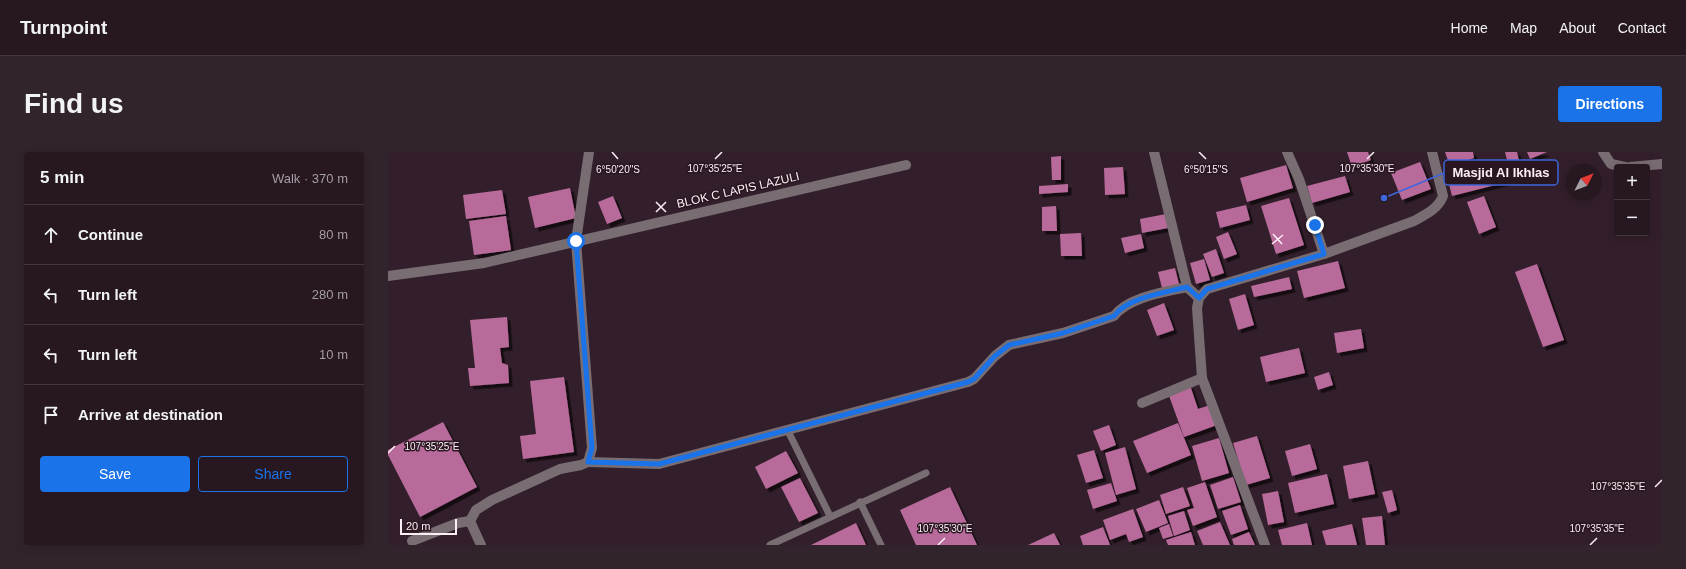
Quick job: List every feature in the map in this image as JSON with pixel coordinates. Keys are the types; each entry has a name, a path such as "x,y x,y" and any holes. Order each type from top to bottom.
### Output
{"street":[{"path":"588,462 592,448 576,241 589,152"},
{"path":"1154,152 1187,287 1199,298"},
{"path":"1287,152 1299,180 1324,254"},
{"path":"1265,545 1202,378 1197,308 1199,298 1207,289 1324,254 1414,221 1436,208 1443,196 1432,152"},
{"path":"1603,152 1610,164 1614,165"},
{"path":"1650,165 1662,164"},
{"name":"BLOK C LAPIS LAZULI","path":"388,276 484,263 906,165"},
{"path":"470,521 476,510 492,500 560,469 581,466 588,462 659,464 974,379 995,356 1009,345 1063,333 1114,316 1117,311 1132,303 1170,290 1187,287"},
{"path":"1142,403 1202,378"},
{"path":"412,540 458,523 470,521"},
{"path":"470,521 481,545"}],"lane":[{"path":"787,429 830,516"},
{"path":"770,545 860,502 926,473"},
{"path":"860,502 881,545"}],"building":[{"path":"1347,152 1368,152 1371,160 1352,167"},
{"path":"1445,152 1473,152 1474,158 1450,166"},
{"path":"1505,152 1517,152 1521,170 1510,172"},
{"path":"1527,152 1547,152 1530,159"},
{"path":"1061,156 1061,180 1052,180 1051,157"},
{"path":"1505,160 1511,181 1452,196 1447,176"},
{"path":"1420,162 1431,189 1402,200 1391,173"},
{"path":"1286,165 1293,188 1247,202 1240,178"},
{"path":"1123,167 1125,194 1105,195 1104,168"},
{"path":"1345,176 1350,192 1312,203 1307,186"},
{"path":"1068,184 1068,192 1039,194 1039,186"},
{"path":"570,188 576,218 535,228 528,197"},
{"path":"502,190 506,214 466,219 463,195"},
{"path":"613,196 622,218 607,224 598,202"},
{"path":"1484,196 1496,227 1479,234 1467,202"},
{"path":"1289,198 1304,245 1276,254 1261,206"},
{"path":"1246,205 1250,220 1220,228 1216,212"},
{"path":"1056,206 1057,231 1042,231 1042,207"},
{"path":"1166,214 1168,228 1142,233 1140,219"},
{"path":"506,216 511,250 474,255 469,221"},
{"path":"1228,232 1237,254 1224,259 1216,237"},
{"path":"1081,233 1082,256 1061,256 1060,234"},
{"path":"1141,234 1144,248 1125,253 1121,238"},
{"path":"1216,249 1224,273 1212,277 1203,254"},
{"path":"1204,259 1210,280 1196,284 1190,263"},
{"path":"1338,261 1345,288 1304,298 1297,271"},
{"path":"1537,264 1564,340 1543,347 1515,272"},
{"path":"1175,268 1179,284 1162,288 1158,272"},
{"path":"1289,277 1292,289 1254,297 1251,286"},
{"path":"1245,294 1254,325 1238,330 1229,299"},
{"path":"1164,303 1174,330 1157,336 1147,310"},
{"path":"507,317 509,347 500,348 502,363 508,365 509,383 470,386 468,368 475,368 470,320"},
{"path":"1361,329 1364,348 1337,353 1334,333"},
{"path":"1299,348 1305,373 1266,382 1260,357"},
{"path":"1329,372 1333,385 1318,390 1314,377"},
{"path":"564,377 574,452 523,459 520,436 536,434 530,381"},
{"path":"1190,385 1198,409 1210,405 1217,425 1184,437 1168,393"},
{"path":"443,422 477,487 420,517 388,455 388,450"},
{"path":"1178,423 1191,455 1147,473 1133,441"},
{"path":"1109,425 1116,445 1101,451 1093,431"},
{"path":"1257,436 1270,478 1246,485 1233,443"},
{"path":"1219,438 1229,473 1202,481 1192,446"},
{"path":"1310,444 1317,469 1292,476 1285,451"},
{"path":"1125,447 1136,489 1116,495 1105,453"},
{"path":"1094,450 1103,478 1086,483 1077,455"},
{"path":"786,451 798,473 766,489 755,467"},
{"path":"1368,461 1375,494 1349,499 1343,466"},
{"path":"1327,474 1334,504 1295,513 1288,483"},
{"path":"1233,477 1241,502 1218,509 1210,485"},
{"path":"800,478 818,513 799,522 781,487"},
{"path":"1205,482 1217,517 1193,526 1187,510 1194,508 1187,488"},
{"path":"1111,483 1117,501 1093,509 1087,490"},
{"path":"950,487 977,545 916,545 900,510"},
{"path":"1183,487 1190,506 1166,514 1160,495"},
{"path":"1392,490 1397,510 1388,513 1382,492"},
{"path":"1278,491 1284,522 1268,525 1262,494"},
{"path":"1159,500 1168,523 1146,532 1136,509"},
{"path":"1240,505 1248,529 1231,535 1222,511"},
{"path":"1133,509 1143,537 1129,542 1126,534 1110,540 1103,520"},
{"path":"1184,511 1190,530 1174,536 1168,516"},
{"path":"1382,516 1385,545 1366,545 1362,518"},
{"path":"1220,522 1230,545 1203,545 1197,531"},
{"path":"856,523 866,545 811,545"},
{"path":"1307,523 1312,545 1282,545 1278,530"},
{"path":"1169,524 1173,536 1163,539 1159,528"},
{"path":"1352,524 1357,545 1326,545 1322,531"},
{"path":"1103,527 1110,545 1083,545 1080,536"},
{"path":"1191,532 1195,545 1168,545 1166,540"},
{"path":"1249,532 1255,545 1234,545 1232,539"},
{"path":"1054,533 1060,545 1028,545"}],"place":[{"name":"Masjid Al Ikhlas","path":"1384,198"}],"route":[{"path":"576,241 592,448 588,462 659,464 801,425 968,382 974,379 995,356 1009,345 1063,333 1114,316 1117,311 1132,303 1170,290 1187,287 1199,298 1207,289 1324,254 1315,225"}]}
